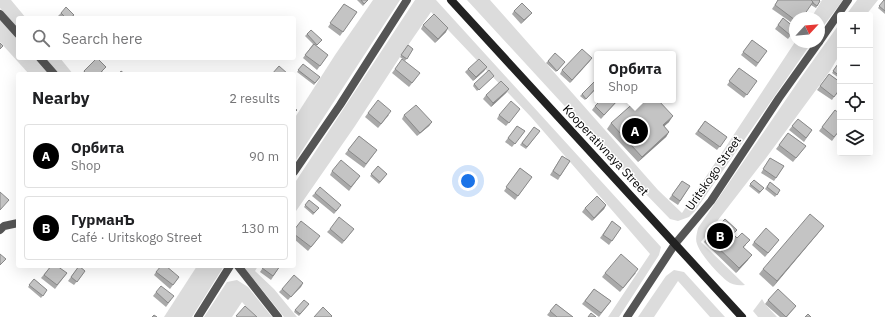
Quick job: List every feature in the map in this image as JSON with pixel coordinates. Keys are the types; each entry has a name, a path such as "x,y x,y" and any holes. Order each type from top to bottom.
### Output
{"street":[{"path":"296,169 340,105 407,0"},
{"name":"Kooperativnaya Street","path":"451,0 742,317"},
{"name":"Uritskogo Street","path":"825,33 848,0"},
{"path":"0,14 16,32"},
{"name":"Uritskogo Street","path":"627,317 675,244 711,201 779,98 815,48"},
{"path":"42,60 52,72"},
{"path":"0,230 4,226 16,223"},
{"path":"198,317 229,268"},
{"path":"240,268 278,317"}],"shaded area":[{"path":"0,0 11,0 24,16 16,16 16,26 0,8"},
{"path":"373,0 400,0 296,160 296,116 335,55"},
{"path":"415,0 436,0 661,247 659,255 619,317 608,317 650,254 531,117 431,12 296,211 296,181"},
{"path":"467,0 490,0 658,190 682,213 791,48 808,48 695,211 689,217 678,221 670,219"},
{"path":"822,0 843,0 825,24 825,12 815,12"},
{"path":"857,0 878,0 868,12 848,12"},
{"path":"0,19 16,37 16,60 0,42"},
{"path":"837,27 837,59 830,71 766,158 701,242 745,285 731,283 715,269 699,248 696,240 698,228 802,76 822,48 825,48 825,44"},
{"path":"16,60 37,60 48,72 27,72"},
{"path":"46,60 62,60 71,72 57,72"},
{"path":"196,268 223,268 192,317 164,317"},
{"path":"245,268 257,268 255,271 274,289 297,317 284,317"},
{"path":"674,270 684,272 725,317 710,317 678,281 654,317 638,317 666,276"},
{"path":"237,280 248,287 272,317 256,317 242,302 232,317 204,317 227,282"},
{"path":"762,299 777,317 758,317 753,311"}],"building":[{"path":"361,0 368,0 364,4"},
{"path":"778,0 811,0 813,2 806,12 789,12 789,16 775,5"},
{"path":"811,0 819,0 820,1 817,6"},
{"path":"885,0 885,11 879,6"},
{"path":"522,3 532,13 524,20 514,11"},
{"path":"344,4 357,12 343,32 330,23"},
{"path":"66,7 74,15 64,16 61,13"},
{"path":"434,14 448,28 438,39 423,25"},
{"path":"783,18 789,23 789,34 778,25"},
{"path":"311,30 322,40 317,45 307,34"},
{"path":"752,40 767,51 758,63 743,52"},
{"path":"314,44 328,55 320,66 305,55"},
{"path":"408,45 413,49 407,59 401,55"},
{"path":"582,49 592,58 572,80 562,70"},
{"path":"555,53 565,62 557,71 548,61"},
{"path":"402,59 420,73 412,83 395,69"},
{"path":"479,59 487,67 476,77 468,69"},
{"path":"95,60 99,60 106,67 101,72 84,71"},
{"path":"303,64 320,77 315,83 298,70"},
{"path":"837,65 837,74 833,71"},
{"path":"279,66 286,72 274,72"},
{"path":"739,68 757,81 747,95 729,81"},
{"path":"489,70 494,76 479,90 474,84"},
{"path":"829,74 837,80 837,93 834,97 820,86"},
{"path":"501,81 509,89 493,103 486,95"},
{"path":"594,82 594,90 586,99 582,94"},
{"path":"378,100 391,111 381,124 368,113"},
{"path":"511,101 520,109 509,123 499,115"},
{"path":"598,103 615,103 604,115 595,106"},
{"path":"634,103 661,103 673,116 663,125 669,132 642,157 611,123"},
{"path":"416,105 432,122 420,133 404,115"},
{"path":"835,110 837,112 837,134 834,137 822,127"},
{"path":"798,119 812,130 806,138 792,126"},
{"path":"705,121 727,137 720,147 698,131"},
{"path":"517,126 525,131 515,144 508,138"},
{"path":"534,127 540,131 527,147 522,143"},
{"path":"788,133 806,146 796,158 779,145"},
{"path":"359,136 377,150 366,164 348,150"},
{"path":"562,156 570,161 560,176 553,171"},
{"path":"770,158 784,166 776,178 763,169"},
{"path":"341,160 360,176 351,187 332,171"},
{"path":"378,166 387,174 380,182 371,174"},
{"path":"520,168 532,177 518,196 506,187"},
{"path":"754,180 764,188 760,192 750,184"},
{"path":"682,181 690,186 680,201 672,195"},
{"path":"770,182 780,190 777,195 767,187"},
{"path":"320,187 341,205 336,211 315,193"},
{"path":"0,192 9,200 0,210"},
{"path":"597,196 606,205 594,218 585,208"},
{"path":"309,200 319,208 314,213 305,205"},
{"path":"810,214 824,226 777,281 763,269"},
{"path":"339,217 354,229 344,241 330,229"},
{"path":"725,219 737,230 733,234 737,238 742,233 750,240 743,247 752,255 739,268 707,237"},
{"path":"301,221 320,236 311,247 296,236 296,227"},
{"path":"612,221 621,228 612,241 603,235"},
{"path":"766,228 779,240 768,253 754,242"},
{"path":"0,254 6,259 0,265"},
{"path":"621,254 638,269 623,288 605,273"},
{"path":"49,268 60,268 67,273 57,285 44,275"},
{"path":"78,268 81,268 85,271 77,282 71,277"},
{"path":"159,268 168,268 179,277 173,285 156,272"},
{"path":"262,268 279,268 273,276"},
{"path":"294,275 303,283 291,297 282,289"},
{"path":"34,279 47,290 43,296 29,285"},
{"path":"161,286 174,296 168,303 156,292"},
{"path":"594,289 611,301 601,313 585,301"},
{"path":"778,289 796,306 786,317 768,300"},
{"path":"304,300 309,304 300,314 295,310"},
{"path":"556,304 573,317 557,317 550,311"},
{"path":"245,306 257,317 236,316"},
{"path":"323,307 332,316 314,317"},
{"path":"591,313 596,317 588,317"}],"place":[{"name":"Орбита","path":"635,131"},
{"name":"ГурманЪ","path":"720,236"}]}
